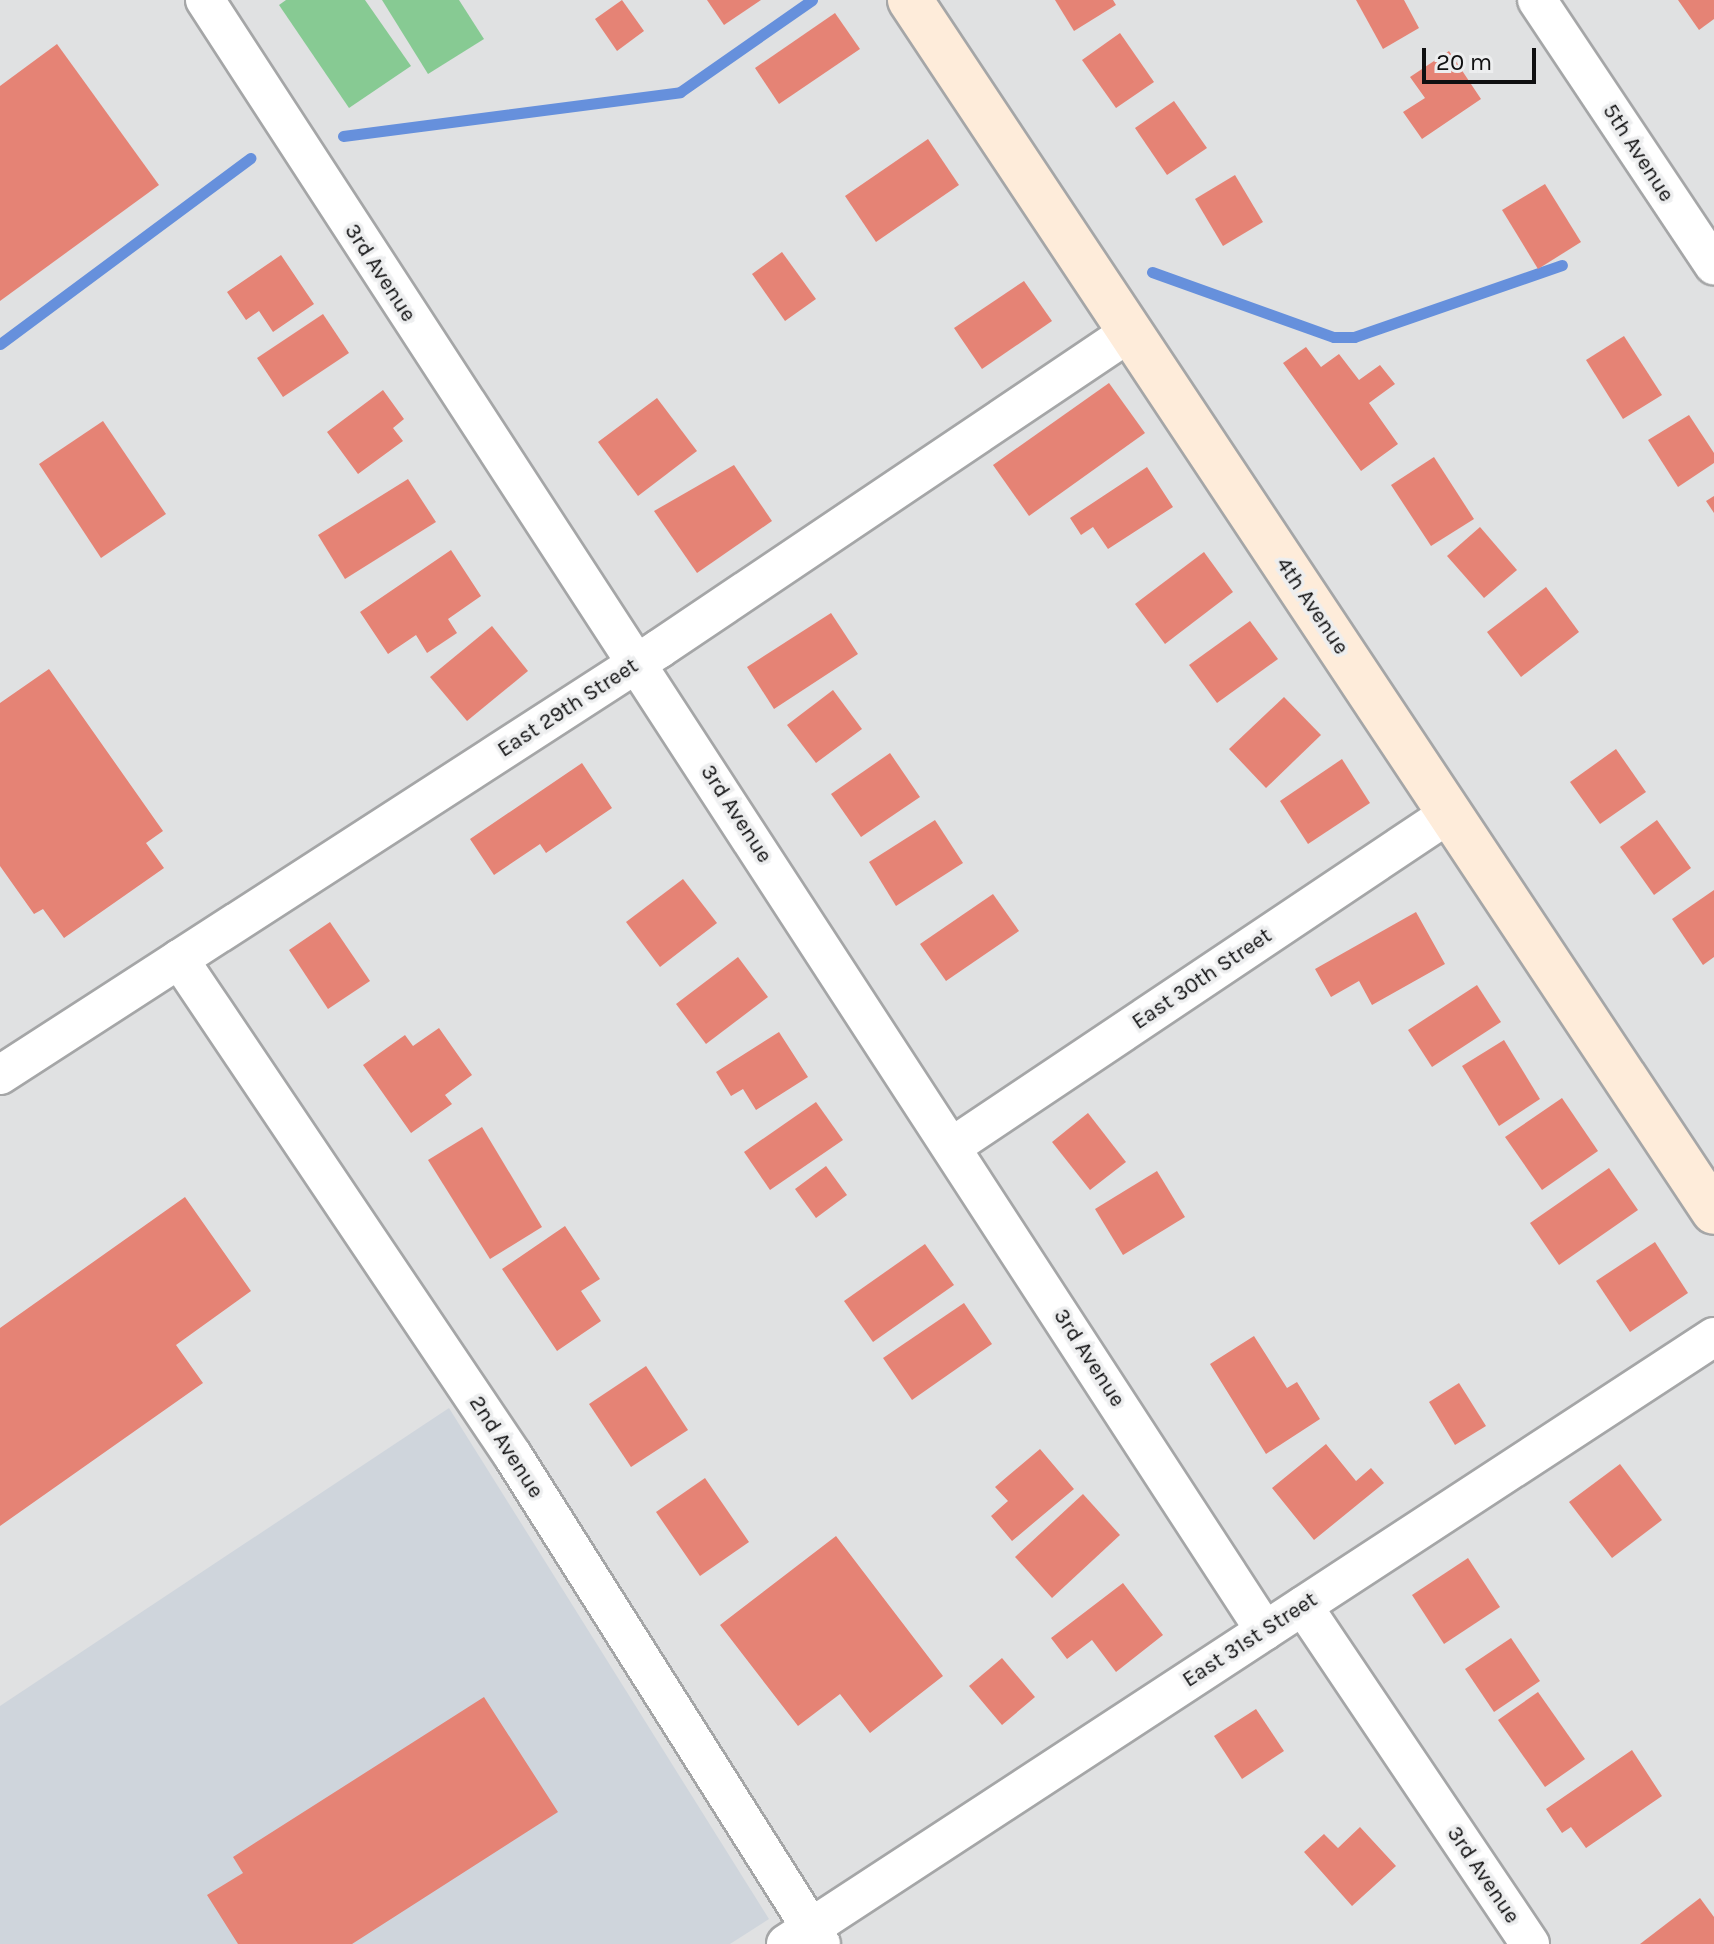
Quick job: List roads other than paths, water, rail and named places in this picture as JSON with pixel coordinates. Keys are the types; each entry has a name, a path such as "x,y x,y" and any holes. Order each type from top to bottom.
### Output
{"main road":[{"name":"4th Avenue","path":"910,0 1714,1212"}],"street":[{"name":"3rd Avenue","path":"205,0 953,1146 1265,1631"},
{"name":"5th Avenue","path":"1537,0 1714,265"},
{"name":"East 29th Street","path":"0,1075 637,663 1130,332"},
{"name":"East 30th Street","path":"953,1146 1450,813"},
{"name":"2nd Avenue","path":"179,959 513,1456 806,1939"},
{"name":"East 31st Street","path":"806,1939 1265,1631 1714,1337"},
{"name":"3rd Avenue","path":"1303,1606 1530,1944"}],"waterway":[{"path":"343,136 680,92 812,0"},
{"path":"0,344 250,158"},
{"path":"1152,272 1334,337 1354,337 1562,265"}]}
